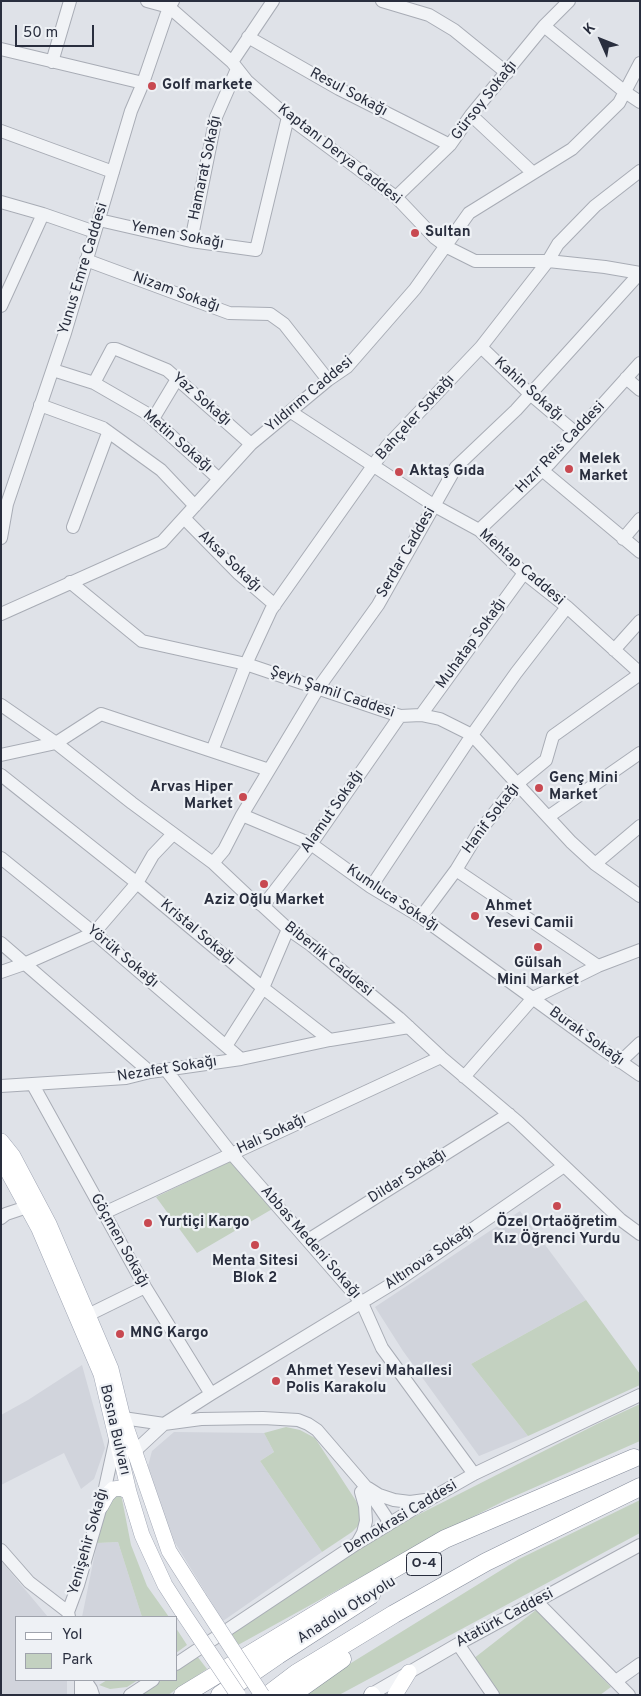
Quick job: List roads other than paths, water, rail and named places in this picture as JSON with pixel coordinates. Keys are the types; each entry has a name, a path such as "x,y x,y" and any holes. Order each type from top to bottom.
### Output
{"highway":[{"path":"183,1695 274,1639 445,1539 637,1457"},
{"name":"Anadolu Otoyolu","path":"220,1695 374,1592 453,1548 637,1457"},
{"name":"Anadolu Otoyolu","path":"268,1695 297,1674 394,1614 486,1562 640,1487"},
{"path":"290,1695 486,1562"}],"main road":[{"name":"Bosna Bulvarı","path":"1,1141 13,1156 49,1224 111,1369 123,1418 169,1551 262,1695"},
{"name":"Bosna Bulvarı","path":"1,1159 39,1229 101,1374 129,1492 142,1535 165,1585 238,1695"},
{"path":"101,1506 113,1489 121,1488 129,1492"},
{"path":"395,1695 409,1672"}],"street":[{"path":"52,62 70,1"},
{"name":"Kaptanı Derya Caddesi","path":"147,1 171,4 235,65 247,82 288,117 396,197 435,238 447,247 475,261 548,261 640,273"},
{"name":"Hamarat Sokağı","path":"191,242 216,117 235,65 248,38 273,1"},
{"path":"382,1 429,15 454,30 507,73"},
{"name":"Gürsoy Sokağı","path":"396,197 450,145 471,115 544,26 569,1"},
{"name":"Yunus Emre Caddesi","path":"1,538 7,504 53,370 131,111 171,4"},
{"path":"544,26 640,102"},
{"name":"Resul Sokağı","path":"248,38 339,90 450,145"},
{"path":"1,49 143,83"},
{"name":"Yıldırım Caddesi","path":"1,614 162,542 251,444 346,367 415,289 470,213 572,149 620,103 640,63"},
{"path":"471,115 533,173"},
{"name":"Yemen Sokağı","path":"1,202 97,226 191,242 256,250 288,117"},
{"path":"1,131 113,172"},
{"name":"Bahçeler Sokağı","path":"212,751 246,664 275,605 387,446 481,347 548,261 558,244 595,206 640,171"},
{"path":"1,306 43,214"},
{"name":"Nizam Sokağı","path":"86,260 229,313 270,314 284,324 328,380"},
{"name":"Serdar Caddesi","path":"213,863 224,850 242,815 319,688 378,605 456,467 516,410 640,273"},
{"name":"Kahin Sokağı","path":"481,347 530,394 576,433"},
{"name":"Yaz Sokağı","path":"94,383 112,349 120,351 167,370 251,444"},
{"name":"Hızır Reis Caddesi","path":"480,530 542,470 640,363"},
{"name":"Metin Sokağı","path":"53,370 94,383 146,413 219,479"},
{"path":"153,419 177,378"},
{"path":"626,378 640,390"},
{"path":"40,405 103,428 161,470 195,506"},
{"name":"Mehtap Caddesi","path":"291,412 435,506 480,530 524,573 567,608 640,673"},
{"path":"73,527 108,433"},
{"path":"542,470 640,552"},
{"name":"Aksa Sokağı","path":"184,518 239,574 275,605"},
{"path":"623,538 640,519"},
{"name":"Muhatap Sokağı","path":"421,714 524,573"},
{"name":"Şeyh Şamil Caddesi","path":"70,582 142,641 246,664 400,716 421,714 440,719 472,735 571,842 595,864 640,896"},
{"path":"371,886 472,735 516,673 567,608"},
{"path":"614,650 640,621"},
{"name":"Hanif Sokağı","path":"421,917 456,870 479,832 518,783 546,760 553,736 640,673"},
{"name":"Biberlik Caddesi","path":"1,705 56,743 213,863 248,896 263,906 288,929 318,951 409,1027 441,1057 509,1114 621,1220 640,1234"},
{"path":"1,755 56,743 101,714 269,770"},
{"name":"Alamut Sokağı","path":"263,906 311,844 400,716"},
{"path":"548,817 640,752"},
{"name":"Kristal Sokağı","path":"1,775 137,883 262,988 330,1040"},
{"name":"Kumluca Sokağı","path":"242,815 311,844 371,886 421,917 533,998"},
{"path":"595,864 640,826"},
{"path":"1,972 24,964 94,933 137,883 153,856 173,834"},
{"name":"Yörük Sokağı","path":"1,858 94,933 240,1058"},
{"path":"456,870 598,966"},
{"path":"226,1046 262,988 288,929"},
{"path":"1,943 150,1072"},
{"path":"464,1077 533,998 598,966 640,950"},
{"name":"Burak Sokağı","path":"533,998 640,1075"},
{"path":"330,1040 409,1027"},
{"name":"Nezafet Sokağı","path":"1,1086 126,1078 150,1072 240,1058 330,1040"},
{"path":"620,1062 640,1042"},
{"name":"Halı Sokağı","path":"104,1213 441,1057"},
{"name":"Abbas Medeni Sokağı","path":"166,1070 231,1153 362,1302 382,1348 474,1474"},
{"name":"Göçmen Sokağı","path":"33,1085 145,1287 211,1394"},
{"name":"Dildar Sokağı","path":"308,1240 509,1114"},
{"name":"Altınova Sokağı","path":"134,1450 164,1424 400,1279 564,1166"},
{"path":"1,1218 6,1214 27,1207"},
{"path":"88,1315 145,1287"},
{"name":"Demokrasi Caddesi","path":"178,1663 356,1544 430,1499 474,1474 640,1395"},
{"path":"123,1418 164,1424 201,1419 263,1418 298,1420 308,1424 317,1430 342,1458 388,1525"},
{"name":"Yenişehir Sokağı","path":"68,1614 101,1506 116,1438"},
{"path":"364,1490 402,1502 418,1502 430,1499"},
{"path":"356,1544 363,1533 366,1521 364,1490"},
{"name":"Atatürk Caddesi","path":"372,1694 458,1644 640,1545"},
{"path":"1,1550 29,1582 68,1614"},
{"path":"537,1602 629,1695"},
{"path":"458,1644 493,1695"},
{"path":"616,1681 640,1664"},
{"path":"130,1695 151,1681"},
{"path":"86,1688 103,1695"}],"place":[{"name":"Golf markete","path":"152,86"},
{"name":"Sultan","path":"415,233"},
{"name":"Melek Market","path":"569,469"},
{"name":"Aktaş Gıda","path":"399,472"},
{"name":"Genç Mini Market","path":"539,788"},
{"name":"Arvas Hiper Market","path":"243,797"},
{"name":"Aziz Oğlu Market","path":"264,884"},
{"name":"Ahmet Yesevi Camii","path":"475,916"},
{"name":"Gülsah Mini Market","path":"538,947"},
{"name":"Özel Ortaöğretim Kız Öğrenci Yurdu","path":"557,1206"},
{"name":"Yurtiçi Kargo","path":"148,1223"},
{"name":"Menta Sitesi Blok 2","path":"255,1245"},
{"name":"MNG Kargo","path":"120,1334"},
{"name":"Ahmet Yesevi Mahallesi Polis Karakolu","path":"276,1381"}]}
